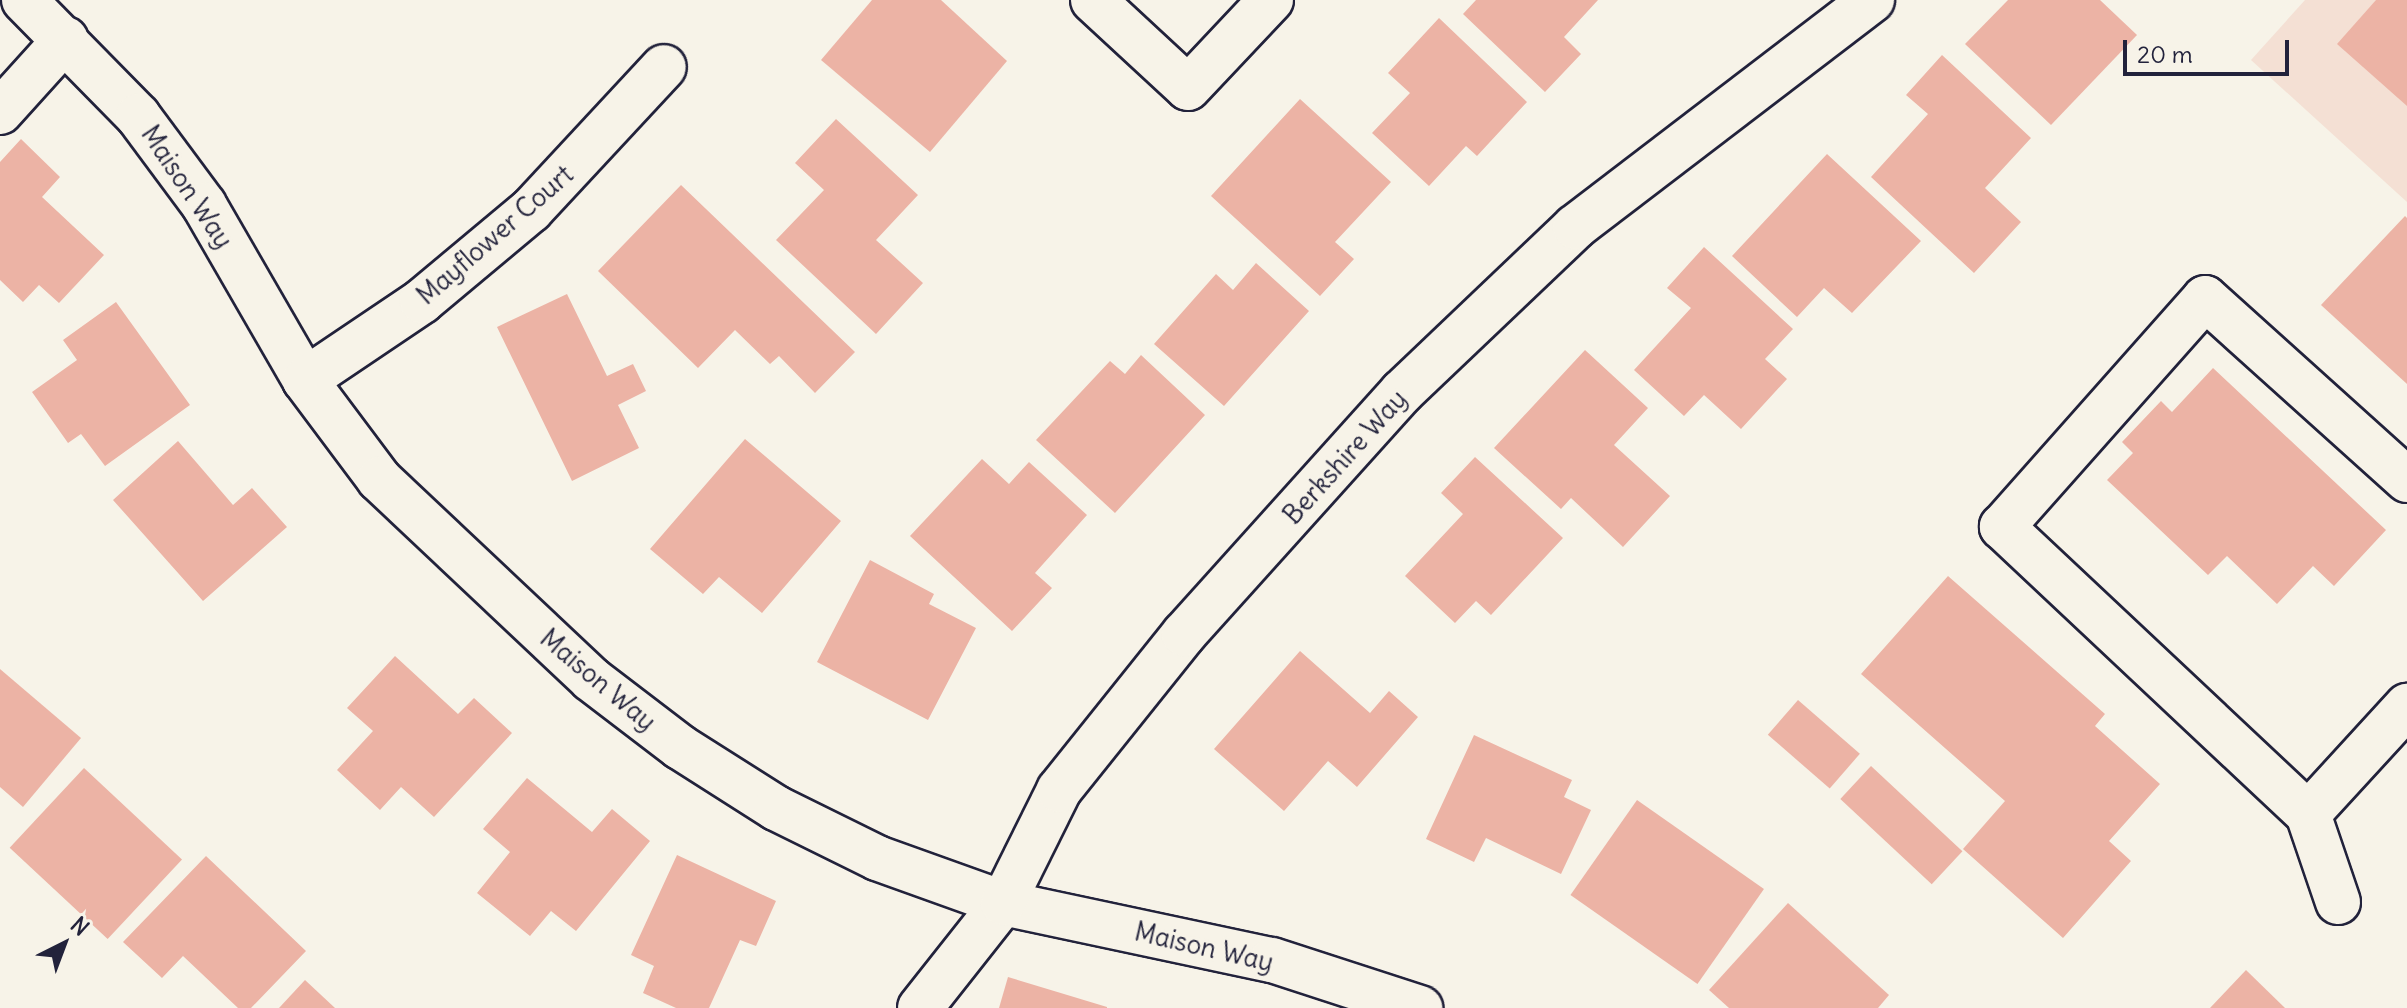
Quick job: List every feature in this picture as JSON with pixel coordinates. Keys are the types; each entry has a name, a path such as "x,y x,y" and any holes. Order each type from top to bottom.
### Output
{"street":[{"name":"Maison Way","path":"24,0 66,39 138,116 204,205 305,380 379,479 437,540 680,747 776,808 877,858 1003,903 1272,960 1420,1008"},
{"path":"1093,0 1188,88 1271,0"},
{"name":"Berkshire Way","path":"920,1008 1003,903 1059,790 1184,634 1402,392 1575,227 1872,0"},
{"path":"0,112 66,39"},
{"name":"Mayflower Court","path":"305,380 422,301 531,210 664,67"},
{"path":"2338,902 2308,814 2002,527 2205,298 2407,480"},
{"path":"2308,814 2407,706"}],"shaded area":[{"path":"2305,0 2407,0 2407,202 2251,60"}],"building":[{"path":"872,0 941,0 1007,61 930,152 821,60"},
{"path":"1476,0 1598,0 1564,37 1581,54 1545,92 1463,14"},
{"path":"2008,0 2100,0 2137,35 2051,125 1965,44"},
{"path":"2376,0 2407,0 2407,106 2337,44"},
{"path":"1439,18 1527,102 1477,156 1466,146 1429,186 1372,133 1410,93 1388,73"},
{"path":"1942,55 2031,138 1985,188 2021,222 1974,273 1871,177 1928,114 1906,95"},
{"path":"1300,99 1391,182 1335,242 1354,259 1320,296 1211,196"},
{"path":"836,119 918,195 876,240 923,283 876,334 776,240 824,190 795,163"},
{"path":"21,139 60,177 42,197 104,255 59,303 39,285 23,302 0,280 0,162"},
{"path":"1827,154 1921,241 1852,313 1824,288 1797,317 1732,256"},
{"path":"681,185 855,352 815,393 779,356 770,364 735,330 698,368 598,271"},
{"path":"2405,216 2407,218 2407,384 2321,305"},
{"path":"1704,247 1793,329 1765,359 1787,379 1741,429 1704,395 1684,416 1634,370 1691,308 1667,288"},
{"path":"1256,263 1309,311 1224,406 1154,344 1216,274 1233,290"},
{"path":"567,294 607,376 633,364 646,391 618,405 639,448 572,481 497,327"},
{"path":"116,302 190,405 105,466 81,434 68,443 32,392 77,360 63,340"},
{"path":"1585,350 1648,408 1614,445 1670,496 1623,547 1571,498 1561,509 1494,448"},
{"path":"1141,355 1205,415 1115,513 1036,440 1110,361 1125,374"},
{"path":"2213,368 2386,530 2334,586 2313,566 2277,604 2227,556 2208,575 2107,480 2133,453 2122,442 2161,401 2172,412"},
{"path":"745,439 841,521 762,613 719,577 703,594 650,549"},
{"path":"178,441 233,505 252,488 287,527 203,601 113,500"},
{"path":"1475,457 1563,538 1491,615 1476,601 1455,623 1405,576 1463,514 1441,493"},
{"path":"982,459 1009,484 1029,462 1087,515 1035,573 1052,588 1012,631 910,536"},
{"path":"870,560 934,594 929,604 976,628 928,720 817,662"},
{"path":"1948,576 2105,714 2095,726 2160,784 2109,841 2131,861 2063,938 1963,849 2005,801 1861,674"},
{"path":"1300,651 1370,713 1389,691 1418,717 1357,787 1328,761 1284,811 1214,749"},
{"path":"395,656 458,714 474,698 512,733 434,817 401,787 380,810 337,770 373,731 347,708"},
{"path":"0,669 81,738 23,807 0,787"},
{"path":"1798,700 1860,754 1830,789 1768,735"},
{"path":"1474,735 1572,780 1564,797 1591,810 1561,874 1486,838 1474,862 1426,839"},
{"path":"1871,766 1962,851 1932,884 1840,799"},
{"path":"84,768 182,859 108,939 10,848"},
{"path":"527,778 592,832 612,809 650,841 576,931 551,911 530,936 477,893 510,852 483,829"},
{"path":"1637,800 1764,889 1697,984 1570,895"},
{"path":"677,855 776,901 756,946 740,940 709,1008 676,1008 643,993 654,966 631,955"},
{"path":"206,856 306,951 251,1008 238,1008 183,956 162,978 123,942"},
{"path":"1788,903 1889,995 1878,1008 1729,1008 1709,990"},
{"path":"2246,970 2285,1008 2210,1008"},
{"path":"1008,977 1107,1007 1107,1008 999,1008"},
{"path":"305,980 335,1008 279,1008"}]}
